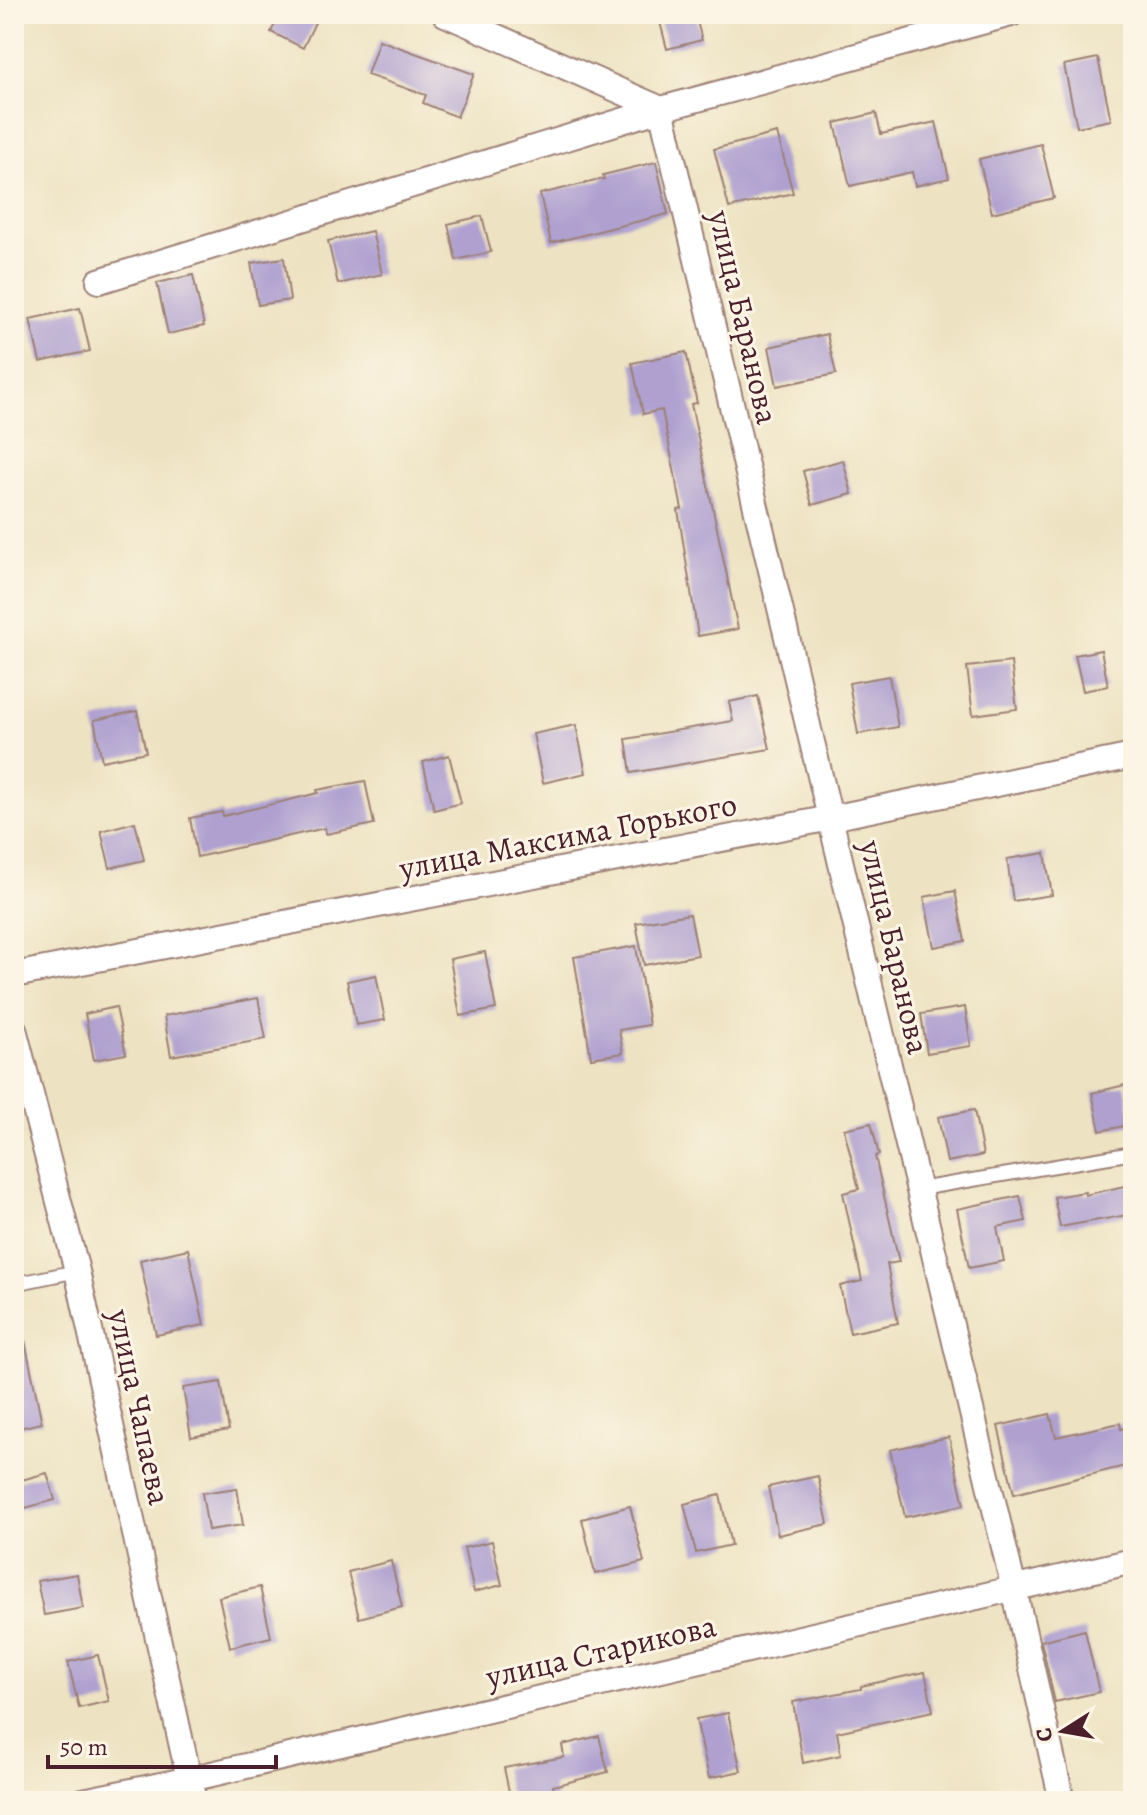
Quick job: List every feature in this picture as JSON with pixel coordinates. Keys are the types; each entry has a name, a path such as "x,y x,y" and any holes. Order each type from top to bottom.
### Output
{"street":[{"path":"445,14 661,109"},
{"path":"99,281 661,109 1011,14"},
{"name":"улица Баранова","path":"661,109 1062,1801"},
{"name":"улица Максима Горького","path":"14,975 831,818 1133,756"},
{"name":"улица Чапаева","path":"14,1029 77,1271 192,1790"},
{"name":"улица Старикова","path":"83,1801 192,1790 1133,1561"}],"lane":[{"path":"919,1189 1133,1153"},
{"path":"14,1284 77,1271"}],"building":[{"path":"280,14 319,14 303,48 271,32"},
{"path":"658,14 695,14 702,40 667,49"},
{"path":"379,40 474,74 457,117 423,103 426,95 367,75"},
{"path":"1098,58 1111,120 1077,127 1064,65"},
{"path":"876,113 881,134 936,122 949,178 915,186 912,172 850,186 835,123"},
{"path":"777,133 793,193 729,208 714,149"},
{"path":"1041,144 1054,198 992,213 979,159"},
{"path":"656,162 668,214 551,243 540,194 604,179 603,175"},
{"path":"482,216 491,252 456,260 448,224"},
{"path":"372,231 382,274 338,284 328,241"},
{"path":"284,258 290,300 258,305 251,263"},
{"path":"193,275 204,326 168,334 157,283"},
{"path":"80,308 90,351 40,362 30,319"},
{"path":"827,334 836,374 777,386 769,347"},
{"path":"686,352 697,403 691,404 738,629 698,636 678,510 682,509 662,410 643,414 632,363"},
{"path":"843,460 852,494 812,505 803,471"},
{"path":"1101,650 1108,686 1083,691 1075,655"},
{"path":"1011,662 1017,709 973,715 967,667"},
{"path":"889,676 898,727 858,734 849,683"},
{"path":"758,696 770,749 631,773 626,739 733,721 729,702"},
{"path":"137,711 146,752 102,761 94,720"},
{"path":"576,725 586,773 543,783 533,734"},
{"path":"449,755 461,803 434,810 423,762"},
{"path":"365,781 374,824 326,834 325,828 197,857 190,818 222,812 223,816 318,793 317,790"},
{"path":"135,822 144,860 110,868 101,831"},
{"path":"1045,853 1052,895 1013,901 1007,859"},
{"path":"955,891 965,941 934,947 924,897"},
{"path":"690,914 698,955 644,965 636,923"},
{"path":"636,946 649,1025 619,1030 623,1053 591,1058 574,957"},
{"path":"485,952 496,1009 460,1016 450,959"},
{"path":"376,975 385,1020 356,1025 347,981"},
{"path":"258,998 266,1039 171,1056 164,1016"},
{"path":"116,1007 126,1054 94,1060 85,1014"},
{"path":"965,1007 971,1046 927,1053 921,1014"},
{"path":"1125,1085 1133,1124 1100,1131 1092,1093"},
{"path":"974,1110 983,1155 947,1162 938,1117"},
{"path":"871,1123 879,1155 875,1156 899,1262 887,1264 898,1323 850,1333 840,1286 862,1281 843,1193 859,1189 844,1129"},
{"path":"1133,1184 1133,1214 1060,1227 1054,1197 1085,1192 1085,1195"},
{"path":"1020,1196 1026,1221 997,1227 1004,1261 969,1268 957,1209"},
{"path":"188,1249 204,1325 156,1335 140,1260"},
{"path":"25,1341 42,1423 14,1429 14,1342"},
{"path":"221,1382 229,1430 191,1437 183,1388"},
{"path":"1050,1414 1056,1437 1120,1423 1121,1429 1133,1426 1133,1464 1014,1494 998,1426"},
{"path":"949,1437 964,1505 905,1517 890,1450"},
{"path":"47,1473 55,1500 14,1511 14,1482"},
{"path":"818,1476 828,1524 778,1535 768,1487"},
{"path":"237,1488 243,1525 208,1530 202,1493"},
{"path":"720,1495 731,1545 696,1553 684,1504"},
{"path":"630,1506 644,1562 595,1574 582,1519"},
{"path":"492,1541 502,1585 474,1592 464,1548"},
{"path":"391,1561 402,1607 359,1618 348,1572"},
{"path":"77,1574 83,1608 44,1615 37,1581"},
{"path":"260,1587 271,1637 230,1647 219,1597"},
{"path":"1085,1630 1099,1692 1055,1702 1041,1641"},
{"path":"98,1655 109,1701 79,1708 68,1662"},
{"path":"925,1672 933,1711 837,1732 841,1755 803,1763 793,1702"},
{"path":"728,1713 741,1771 709,1778 696,1719"},
{"path":"599,1736 608,1772 553,1786 556,1801 511,1801 504,1768 564,1757 562,1745"}]}
